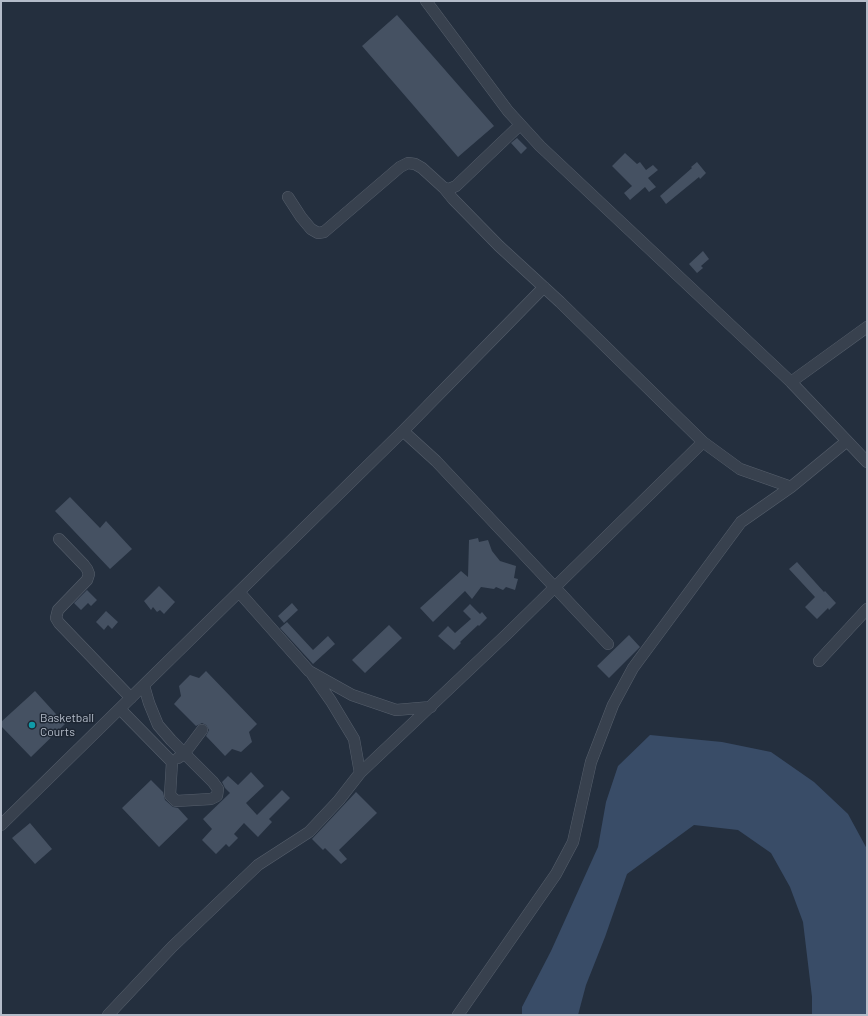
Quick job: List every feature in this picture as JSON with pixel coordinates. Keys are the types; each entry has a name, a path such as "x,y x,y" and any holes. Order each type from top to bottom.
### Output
{"street":[{"path":"426,1 508,111 540,146 791,382 867,462"},
{"path":"444,188 449,189 456,186 520,125"},
{"path":"288,197 311,229 318,233 324,232 400,167 408,163 415,164 422,168 444,188 499,246 544,287 703,442 740,469 791,487"},
{"path":"1,825 403,431 544,287"},
{"path":"791,382 867,327"},
{"path":"403,431 436,461 608,644"},
{"path":"458,1015 556,874 573,842 591,762 613,705 633,668 741,522 791,487 847,441"},
{"path":"108,1015 172,947 258,865 308,832 339,800 360,773 431,707 703,442"},
{"path":"59,539 84,565 88,570 88,574 86,580 58,610 56,618 59,623 131,698"},
{"path":"239,592 309,670 331,701 354,738 360,773"},
{"path":"819,661 867,609"},
{"path":"309,670 352,695 396,710 431,707"},
{"path":"120,709 172,762 170,795 176,801 211,799 217,796 218,789 213,782 184,754 158,725 144,686"},
{"path":"172,762 184,754 202,730"}],"water":[{"path":"650,735 722,742 771,752 814,782 848,814 867,849 867,1015 812,1015 812,997 803,922 790,887 771,853 738,830 694,825 627,874 586,985 578,1015 522,1015 522,1007 551,951 598,847 606,802 618,766"}],"building":[{"path":"397,15 494,126 458,157 362,46"},
{"path":"517,138 527,148 521,154 511,143"},
{"path":"625,153 637,164 640,162 646,170 653,165 658,170 648,178 656,187 649,192 645,187 630,200 624,193 632,186 612,166"},
{"path":"697,162 706,173 666,204 660,196"},
{"path":"703,251 709,259 701,266 703,268 697,273 689,264"},
{"path":"70,497 100,528 106,521 132,549 110,569 55,511"},
{"path":"478,538 479,542 488,540 492,551 500,561 516,566 514,578 518,579 515,590 506,587 503,590 496,587 494,589 481,587 472,599 465,591 433,622 420,608 461,571 468,577 469,540"},
{"path":"797,562 836,603 829,610 828,608 817,619 805,607 815,597 789,569"},
{"path":"159,586 175,602 164,614 160,610 157,612 153,607 151,610 144,601"},
{"path":"87,590 97,600 91,606 88,603 81,610 74,603"},
{"path":"292,603 298,610 284,623 278,616"},
{"path":"470,604 480,614 482,612 487,618 460,642 461,643 454,650 438,636 448,626 455,633 471,619 463,611"},
{"path":"106,611 118,622 112,629 108,625 104,630 96,622"},
{"path":"287,622 313,650 328,636 335,644 313,664 280,628"},
{"path":"389,625 402,638 365,673 352,660"},
{"path":"629,635 640,647 609,678 597,666"},
{"path":"206,671 257,724 249,732 252,742 241,752 232,749 225,756 206,736 209,730 206,725 202,723 196,726 174,704 181,696 179,686 190,675 199,678"},
{"name":"Basketball Courts","path":"35,691 65,724 31,757 1,726 1,722"},
{"path":"251,772 264,786 246,803 257,815 282,790 290,798 269,819 272,822 258,837 244,823 234,834 238,838 229,847 226,844 216,854 202,840 212,829 203,819 230,793 222,782 228,776 238,785"},
{"path":"151,780 163,792 165,800 173,807 178,808 188,819 159,847 122,808"},
{"path":"356,792 377,813 339,850 347,859 341,864 325,848 323,850 312,839"},
{"path":"30,823 52,849 35,864 12,838"}],"place":[{"name":"Basketball Courts","path":"32,725"}]}
